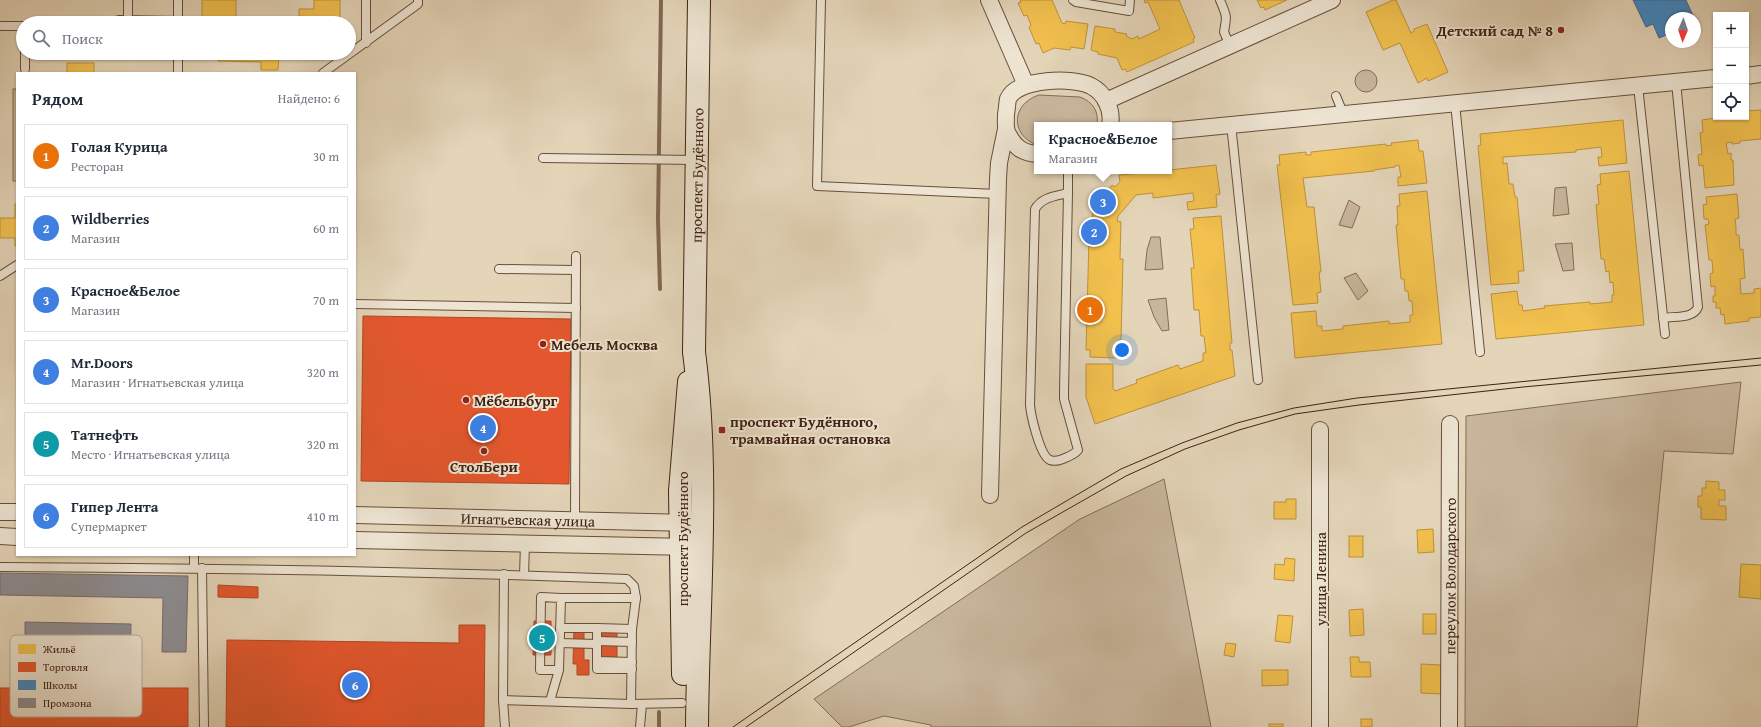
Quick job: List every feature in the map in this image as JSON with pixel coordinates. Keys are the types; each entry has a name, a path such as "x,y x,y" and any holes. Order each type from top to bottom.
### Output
{"main road":[{"name":"проспект Будённого","path":"697,727 691,523 702,431 700,396 694,352 699,0"},
{"name":"проспект Будённого","path":"682,727 683,651 691,547"}],"street":[{"path":"989,0 1026,85"},
{"path":"1106,100 1332,0"},
{"path":"1749,76 1761,74"},
{"path":"1172,131 1713,78"},
{"path":"990,495 997,194 999,163 1006,129 1008,99 1013,92 1026,85 1043,82 1074,82 1091,86 1106,100 1110,109 1110,122"},
{"path":"1006,129 1018,149 1028,154 1034,154"},
{"name":"переулок Володарского","path":"1449,727 1450,424"},
{"name":"улица Ленина","path":"1320,430 1320,727"},
{"path":"0,512 16,512"},
{"name":"Игнатьевская улица","path":"356,515 691,523"},
{"path":"0,536 16,536"},
{"name":"Игнатьевская улица","path":"356,540 691,547"}],"lane":[{"path":"128,0 128,16"},
{"path":"178,0 178,16"},
{"path":"366,0 366,43"},
{"path":"356,50 418,4 418,0"},
{"path":"821,0 817,186 997,194"},
{"path":"1073,0 1076,2 1129,11 1130,0"},
{"path":"1220,0 1228,20 1224,32 1230,46"},
{"path":"0,26 16,26"},
{"path":"25,60 25,69"},
{"path":"178,60 178,72"},
{"path":"324,72 342,60"},
{"path":"1663,318 1690,315 1696,312 1698,306 1676,82"},
{"path":"1638,86 1665,334"},
{"path":"1336,96 1344,113"},
{"path":"1455,103 1480,352"},
{"path":"1231,124 1258,380"},
{"path":"543,158 697,160"},
{"path":"1068,174 1068,193 1064,398 1078,450 1074,454 1055,461 1049,460 1044,455 1033,425 1030,405 1035,209 1039,203 1045,199 1068,193"},
{"path":"575,521 576,256"},
{"path":"0,276 16,266"},
{"path":"499,269 576,270"},
{"path":"356,304 576,308"},
{"path":"524,544 524,575"},
{"path":"194,556 198,568 204,727"},
{"path":"0,567 198,568 504,574 627,579 634,586 636,598 632,629 631,704"},
{"path":"504,574 503,700 505,727"},
{"path":"558,670 540,670 542,597 636,598"},
{"path":"550,701 558,670 561,598"},
{"path":"560,628 632,629"},
{"path":"598,628 596,669 632,666"},
{"path":"560,643 632,642"},
{"path":"503,700 631,704 682,703"},
{"path":"640,727 642,704"}],"shaded area":[{"path":"1366,70 1370,71 1376,77 1376,85 1370,91 1366,92 1362,91 1356,85 1355,81 1356,77 1362,71"},
{"path":"13,89 16,89 16,181 13,181"},
{"path":"1039,95 1080,97 1092,104 1096,111 1097,122 1034,122 1034,143 1022,134 1018,127 1017,120 1023,105 1030,99"},
{"path":"1566,187 1569,214 1553,216 1555,188"},
{"path":"1349,200 1360,207 1352,228 1339,225"},
{"path":"1151,237 1160,237 1163,269 1145,270 1147,250"},
{"path":"1572,243 1574,270 1563,271 1555,244"},
{"path":"1356,273 1368,291 1358,300 1344,278"},
{"path":"1166,298 1169,330 1162,331 1154,317 1148,300"},
{"path":"1741,382 1733,454 1664,451 1637,727 1465,727 1466,416"},
{"path":"1164,479 1211,727 931,727 931,725 884,716 849,727 842,727 814,699 1080,519"}],"building: Жильё":[{"path":"202,0 236,0 236,16 202,16"},
{"path":"314,0 340,0 340,16 299,16 299,9 314,9"},
{"path":"1020,0 1052,0 1062,23 1065,24 1066,21 1088,24 1084,49 1071,47 1070,50 1054,48 1043,53 1039,43 1036,44 1029,27 1031,25 1027,15 1024,16 1018,3 1021,2"},
{"path":"1144,0 1179,0 1195,38 1193,39 1194,42 1127,72 1125,69 1122,70 1117,58 1098,54 1098,52 1091,50 1095,26 1115,29 1115,32 1127,34 1126,36 1132,39 1138,36 1139,39 1160,29 1148,2 1145,3"},
{"path":"1257,0 1287,0 1265,10 1264,7 1261,8"},
{"path":"1396,0 1411,33 1414,29 1427,24 1448,72 1428,81 1427,78 1418,83 1400,43 1383,50 1366,12"},
{"path":"279,60 278,70 261,70 261,62 218,61"},
{"path":"67,63 94,63 94,72 67,72"},
{"path":"1761,110 1761,139 1740,141 1740,143 1732,144 1732,142 1726,143 1728,154 1731,153 1731,160 1733,160 1734,185 1705,188 1703,165 1699,166 1698,155 1702,154 1700,133 1703,132 1702,120 1713,118 1713,120 1749,120 1749,111"},
{"path":"1623,120 1627,163 1599,166 1598,157 1602,157 1601,147 1576,150 1576,152 1503,157 1503,164 1507,163 1509,184 1513,184 1515,197 1517,197 1524,271 1518,271 1519,283 1491,285 1478,146 1481,145 1480,134"},
{"path":"1418,140 1419,151 1423,151 1427,183 1398,186 1398,177 1401,177 1399,165 1374,171 1303,178 1307,207 1314,207 1321,272 1319,272 1321,292 1317,293 1318,303 1293,305 1277,165 1280,165 1279,155 1306,152 1306,155 1311,155 1311,152 1386,144 1386,146 1392,145 1391,143"},
{"path":"1216,165 1220,194 1216,195 1217,207 1188,210 1187,202 1194,201 1193,193 1153,198 1153,193 1136,195 1118,216 1117,221 1121,222 1120,259 1123,259 1121,340 1118,340 1117,358 1090,357 1090,350 1086,350 1089,239 1092,240 1093,202 1102,202 1105,198 1103,196 1112,185 1115,187 1120,182 1119,175 1172,174 1172,170"},
{"path":"1629,171 1644,325 1496,339 1491,294 1517,291 1519,305 1522,305 1523,311 1545,308 1544,306 1590,302 1590,304 1612,302 1612,295 1614,295 1613,282 1610,283 1609,271 1606,272 1604,259 1601,259 1596,205 1599,204 1597,185 1601,184 1600,174"},
{"path":"1427,191 1442,344 1295,358 1291,313 1316,311 1317,326 1322,326 1322,331 1343,329 1343,326 1389,321 1389,324 1410,322 1410,315 1413,315 1412,301 1409,301 1408,291 1405,291 1404,279 1401,279 1396,225 1398,225 1397,206 1400,206 1399,194"},
{"path":"1737,194 1739,218 1735,219 1736,235 1739,235 1740,250 1743,249 1745,278 1740,279 1741,294 1754,293 1754,289 1761,288 1761,317 1749,318 1749,321 1725,324 1724,314 1721,315 1720,308 1716,308 1716,302 1713,302 1713,296 1715,296 1715,286 1711,287 1710,274 1713,273 1712,260 1709,260 1705,225 1709,224 1708,219 1704,219 1703,205 1707,204 1706,197"},
{"path":"16,204 16,246 15,238 0,238 0,218 15,218"},
{"path":"1221,216 1232,343 1230,343 1230,350 1232,350 1235,376 1095,424 1086,397 1086,364 1113,364 1113,388 1115,391 1137,383 1136,380 1178,365 1180,369 1203,361 1203,353 1206,353 1204,336 1201,336 1199,310 1194,310 1191,268 1194,268 1190,229 1194,229 1193,218"},
{"path":"1706,481 1719,482 1719,490 1725,490 1725,500 1719,500 1719,506 1726,506 1726,520 1701,519 1701,507 1698,507 1698,496 1702,496 1702,488 1706,488"},
{"path":"1286,499 1296,499 1296,519 1274,519 1274,502 1286,502"},
{"path":"1433,529 1434,552 1418,553 1417,530"},
{"path":"1349,536 1363,536 1363,557 1349,557"},
{"path":"1285,558 1295,559 1294,581 1274,579 1275,564 1284,565"},
{"path":"1741,564 1761,565 1761,599 1739,597"},
{"path":"1363,609 1364,635 1350,636 1349,610"},
{"path":"1423,614 1436,614 1436,634 1423,634"},
{"path":"1278,615 1293,616 1290,643 1275,641"},
{"path":"1226,643 1236,644 1234,657 1224,655"},
{"path":"1350,657 1359,657 1359,662 1370,662 1371,677 1351,677"},
{"path":"1421,664 1441,665 1441,694 1421,693"},
{"path":"1262,670 1288,670 1288,685 1262,686"},
{"path":"1361,719 1372,719 1372,727 1361,727"},
{"path":"1269,724 1283,724 1283,727 1269,727"}],"building: Торговля":[{"name":"Мёбельбург","path":"363,316 571,319 569,484 361,481"},
{"path":"218,585 258,587 258,598 218,597"},
{"path":"534,621 551,621 551,655 533,655"},
{"path":"459,625 485,625 484,727 226,727 227,640 459,643"},
{"path":"574,627 584,627 584,660 589,660 589,675 577,675 577,664 573,664"},
{"path":"601,629 617,629 617,671 601,671"},
{"path":"0,688 10,688 10,717 142,717 142,688 188,688 188,727 0,727"}],"building: Школы":[{"path":"1633,0 1686,0 1691,12 1665,12 1665,36 1659,38 1653,24 1646,27"}],"building: Промзона":[{"path":"0,573 188,576 186,652 162,652 163,598 0,595"},
{"path":"25,622 131,624 131,635 25,635"}],"waterway":[{"path":"660,289 658,219 661,0"},
{"path":"659,712 659,727"}],"tram line":[{"path":"733,727 1022,527 1121,469 1182,443 1237,423 1294,408 1357,398 1761,358"},
{"path":"746,727 1026,533 1126,476 1185,449 1239,430 1295,414 1359,405 1523,387 1761,365"}],"place":[{"name":"Детский сад № 8","path":"1561,30"},
{"name":"Красное&Белое","path":"1103,202"},
{"name":"Wildberries","path":"1094,232"},
{"name":"Голая Курица","path":"1090,310"},
{"name":"Мебель Москва","path":"543,344"},
{"name":"Мёбельбург","path":"466,400"},
{"name":"Mr.Doors","path":"483,428"},
{"name":"проспект Будённого, трамвайная остановка","path":"722,430"},
{"name":"СтолБери","path":"484,451"},
{"name":"Татнефть","path":"542,638"},
{"name":"Гипер Лента","path":"355,685"}]}
